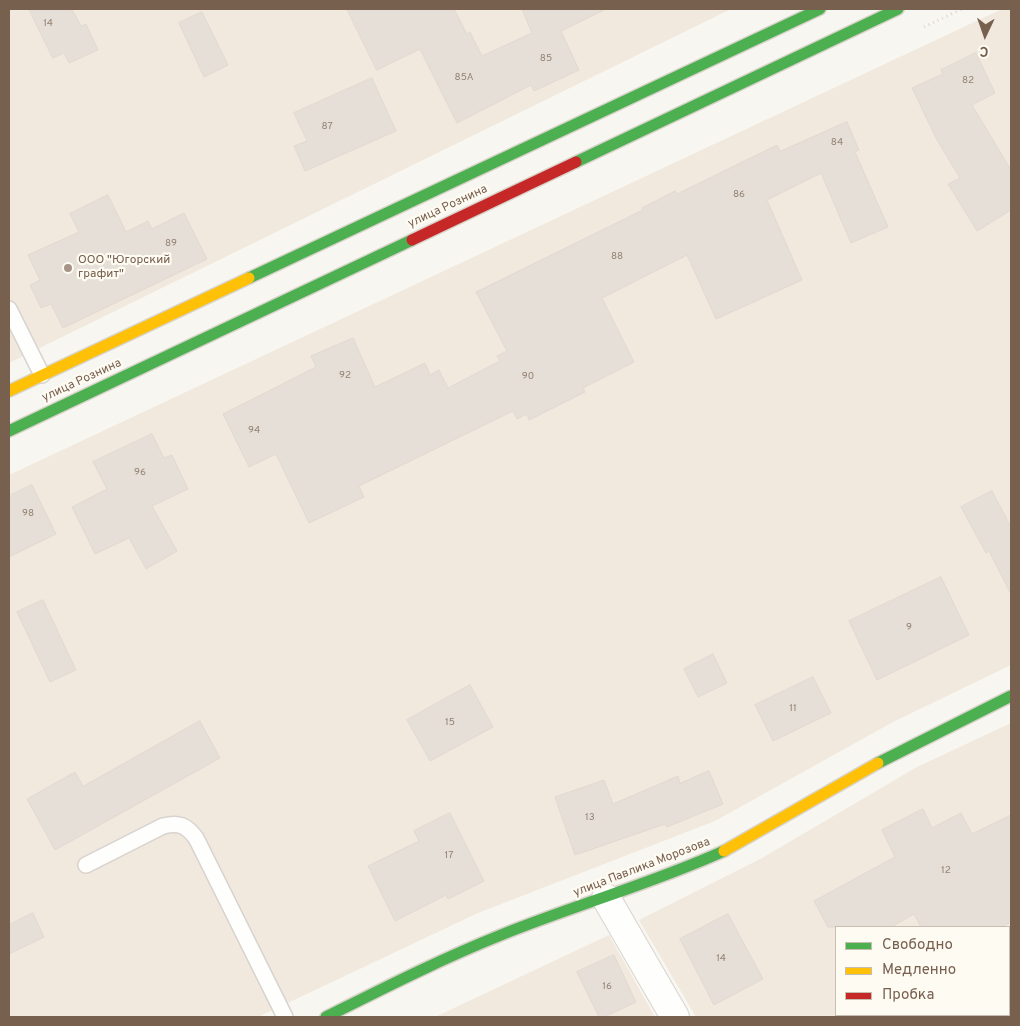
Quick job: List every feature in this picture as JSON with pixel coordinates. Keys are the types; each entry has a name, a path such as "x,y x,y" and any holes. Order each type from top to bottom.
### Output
{"main road":[{"name":"улица Рознина","path":"9,391 820,9"},
{"name":"улица Рознина","path":"9,431 898,9"},
{"name":"улица Павлика Морозова","path":"326,1017 433,963 502,934 682,870 740,844 898,751 1011,696"}],"street":[{"path":"606,898 675,1017"}],"lane":[{"path":"9,309 42,375"},
{"path":"86,865 163,826 175,823 188,827 196,838 285,1017"}],"shaded area":[{"path":"9,9 731,9 9,363"},
{"path":"1002,9 1011,9 1011,665 893,722 715,821 478,913 258,1017 9,1017 9,475"},
{"path":"1011,723 1011,1017 696,1017 639,920 762,858 917,767"},
{"path":"609,935 655,1017 435,1017"}],"building":[{"path":"29,9 72,9 81,26 86,24 98,50 69,63 64,53 53,58"},
{"path":"347,9 454,9 467,34 470,32 482,56 532,33 522,9 606,9 561,31 579,70 534,91 531,85 457,123 420,49 377,70"},
{"path":"202,12 228,65 204,77 179,23"},
{"path":"976,53 995,93 972,105 1011,170 1011,210 977,231 948,184 960,178 937,140 912,88 943,74 941,70"},
{"path":"372,78 396,131 305,171 294,146 307,141 294,113"},
{"path":"847,122 859,150 855,152 888,227 851,243 821,173 767,200 802,280 716,319 687,255 602,298 634,362 583,388 585,392 529,420 527,414 517,419 513,411 359,486 364,497 309,523 276,454 249,467 223,414 316,367 311,356 353,338 375,387 425,363 430,375 439,370 448,388 500,361 497,356 507,351 476,292 643,210 642,208 675,191 677,194 777,145 780,151"},
{"path":"108,195 126,232 148,221 152,229 184,213 207,259 63,328 51,304 41,308 30,285 40,280 28,255 79,232 70,214"},
{"path":"152,434 164,458 172,455 188,489 152,506 177,551 146,569 129,538 95,554 72,507 107,489 93,462"},
{"path":"32,485 56,534 9,557 9,496"},
{"path":"992,491 1011,527 1011,594 989,551 986,553 961,507"},
{"path":"941,577 969,635 877,680 849,621"},
{"path":"43,600 76,670 50,682 17,612"},
{"path":"713,654 727,683 698,697 684,669"},
{"path":"813,677 831,713 773,741 755,705"},
{"path":"470,685 493,727 430,761 407,720"},
{"path":"200,721 220,758 55,850 27,799 75,772 83,786"},
{"path":"709,771 723,804 667,827 665,824 575,855 555,797 604,780 613,804 678,776 680,783"},
{"path":"923,809 932,828 961,813 972,834 1011,815 1011,922 1003,926 920,926 914,914 893,926 828,927 814,901 895,857 882,830"},
{"path":"450,813 484,881 448,899 446,895 395,921 368,866 419,841 414,831"},
{"path":"33,913 44,937 9,954 9,925"},
{"path":"728,914 763,979 714,1005 680,939"},
{"path":"614,955 636,1002 604,1017 599,1017 577,972"}],"traffic: fast":[{"path":"249,278 820,9"},
{"path":"576,162 898,9"},
{"path":"9,431 412,240"},
{"path":"878,763 1011,696"},
{"path":"326,1017 479,944 669,874 724,851"}],"traffic: slow":[{"path":"9,391 249,278"},
{"path":"724,851 878,763"}],"traffic: jam":[{"path":"412,240 576,162"}],"place":[{"name":"ООО \"Югорский графит\"","path":"68,268"}]}
